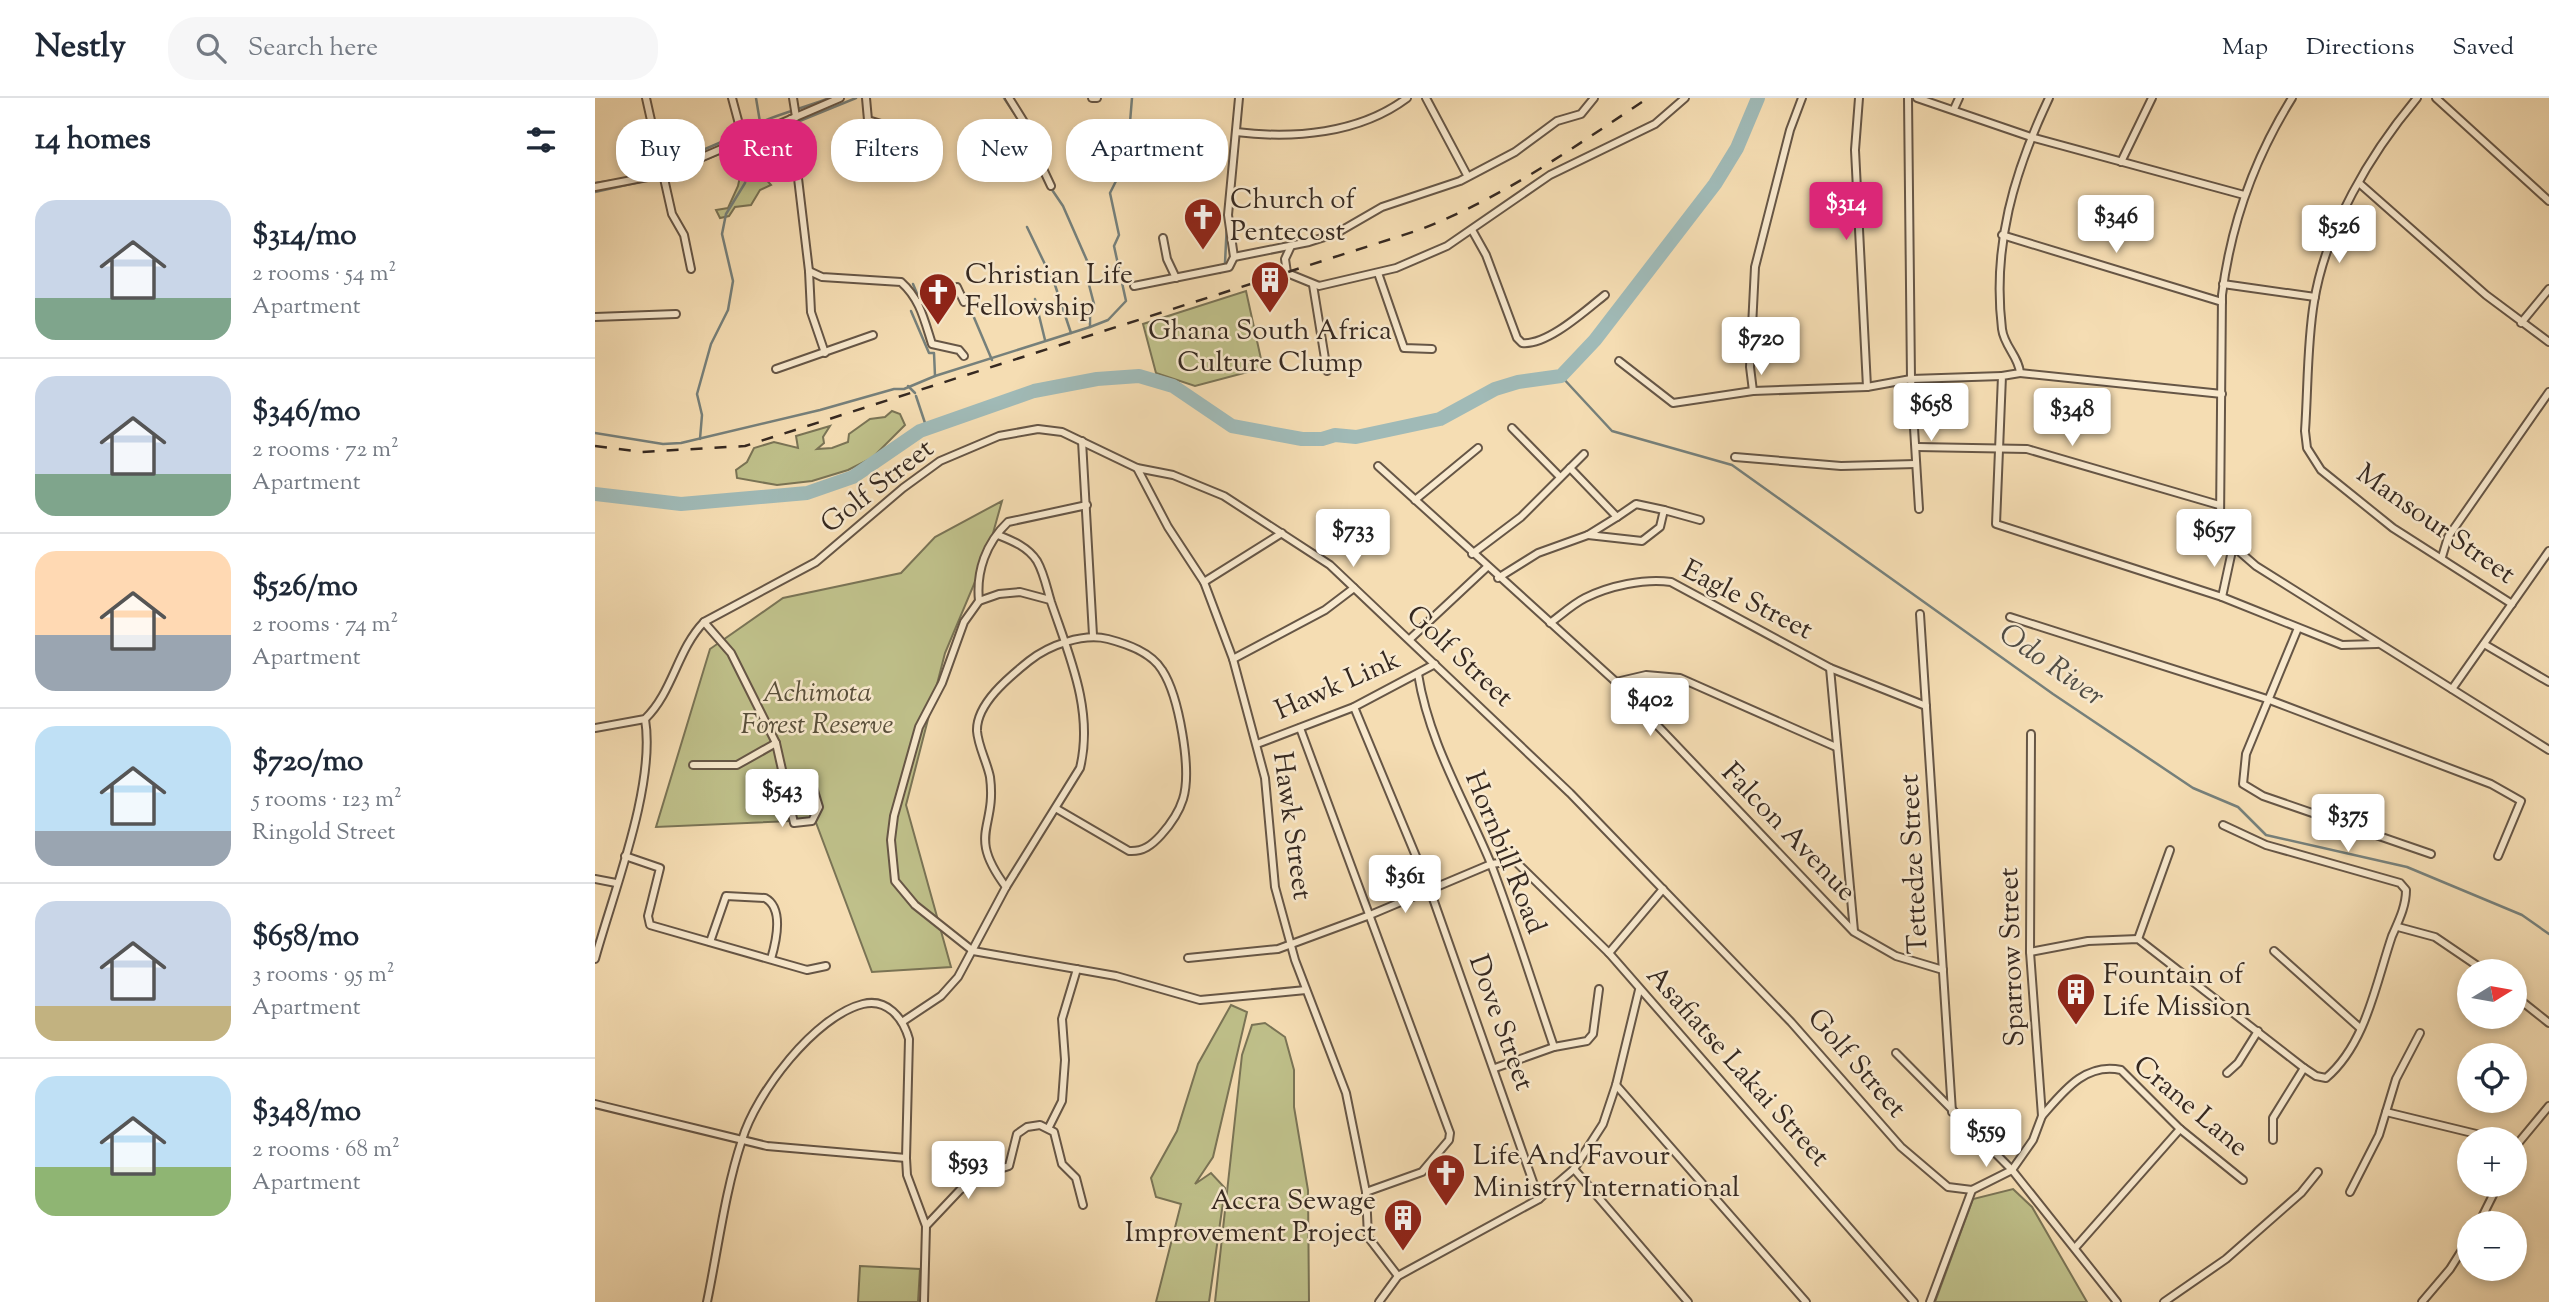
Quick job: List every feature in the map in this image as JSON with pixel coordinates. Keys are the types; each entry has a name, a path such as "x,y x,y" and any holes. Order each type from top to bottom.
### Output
{"street":[{"path":"646,98 651,119"},
{"path":"732,98 738,119"},
{"path":"793,98 811,312 825,353"},
{"path":"793,118 841,98"},
{"path":"866,98 868,119"},
{"path":"1009,98 1037,143 1043,169 1051,186"},
{"path":"1134,286 1226,270 1234,257 1228,215 1239,98"},
{"path":"1235,132 1302,135 1361,122 1394,108 1406,98"},
{"path":"1426,98 1467,175"},
{"path":"1234,257 1291,246 1337,233 1382,207 1453,184 1515,152 1557,121 1581,114 1594,98"},
{"path":"1291,246 1285,259 1287,273 1314,285 1378,272 1447,246 1550,174 1655,124 1685,98"},
{"path":"1753,391 1751,367 1755,267 1790,130 1802,98"},
{"path":"1859,98 1855,150 1867,387"},
{"path":"1908,98 1911,379 1919,509"},
{"path":"1917,98 2031,137 2244,195"},
{"path":"1954,109 1959,98"},
{"path":"2020,373 2003,333 1998,288 2002,235 2031,137 2049,98"},
{"path":"2121,162 2152,98"},
{"path":"2292,98 2255,166 2244,195 2223,284 2220,523 2232,546 2256,566 2549,750"},
{"path":"2223,284 2315,297 2333,239 2359,183 2417,98"},
{"path":"2436,98 2549,201"},
{"path":"595,187 621,182"},
{"path":"665,182 672,214 684,235 691,269"},
{"path":"2359,183 2521,323 2549,342"},
{"path":"1472,230 1486,255 1517,338 1522,343 1535,342 1560,329 1605,295"},
{"path":"2002,235 2222,302"},
{"path":"1163,237 1167,259 1176,278"},
{"path":"809,271 822,277 901,282 911,289 919,302 932,344 959,350 964,356"},
{"path":"1378,272 1405,348 1432,349"},
{"path":"1314,285 1327,371"},
{"path":"919,302 957,287 964,302"},
{"path":"2521,323 2549,289"},
{"name":"Mansour Street","path":"2315,297 2305,431 2308,448 2321,470 2393,528 2512,604"},
{"path":"595,317 676,314"},
{"path":"776,369 873,335"},
{"path":"1619,361 1669,402 1753,391 1867,387 1911,379 2020,373 2222,394"},
{"path":"2002,376 2001,448 1994,514 1996,524 2223,597 2342,645 2377,644"},
{"path":"2442,557 2448,537 2549,392"},
{"path":"1512,428 1560,477"},
{"name":"Golf Street","path":"645,719 659,703 688,643 704,622 816,562 903,488 940,461 980,442 1038,429 1062,432 1137,468 1198,484 1246,508 1330,565 1411,639 1570,793 1791,1022 1901,1147 1948,1187 1972,1190"},
{"path":"1082,442 1093,635"},
{"path":"1917,447 2027,449 2219,505"},
{"path":"1415,500 1478,448"},
{"path":"1472,554 1521,517 1584,454"},
{"path":"1735,457 1841,466 1916,464"},
{"name":"Falcon Avenue","path":"1378,466 1616,682 1854,932 1896,956 1943,970"},
{"name":"Hawk Street","path":"1137,468 1168,527 1204,582 1233,659 1265,778 1275,887 1306,990 1346,1093 1366,1192 1370,1244 1398,1276"},
{"path":"1570,468 1616,517"},
{"path":"1499,578 1538,553 1588,536 1636,504 1700,520"},
{"path":"1087,505 1014,519 1008,522 986,551 978,575 979,601 960,630 942,683 919,727 894,816 891,840 895,881 905,895 973,951 1116,976 1200,1000 1306,990"},
{"path":"1588,536 1642,541 1660,527 1664,510"},
{"path":"1204,582 1282,533"},
{"path":"902,1022 941,996 958,977 1006,887 1080,768 1085,747 1086,730 1067,642 1038,563 1018,542 998,534"},
{"path":"2223,597 2232,546"},
{"path":"2452,689 2549,551"},
{"path":"2540,563 2549,568"},
{"path":"1411,639 1487,567"},
{"name":"Eagle Street","path":"1550,624 1585,598 1635,583 1655,580 1671,582 1830,668 1926,706"},
{"path":"1233,659 1325,610 1354,587"},
{"path":"979,601 1020,592 1050,600"},
{"name":"Tettedze Street","path":"1920,614 1952,1112"},
{"path":"2010,617 2267,699 2490,784 2518,798 2520,806 2498,856"},
{"path":"704,622 731,653 776,743 794,823 812,821 817,816 819,807 812,784 785,777"},
{"path":"2298,628 2246,754 2243,784 2263,796 2431,854"},
{"path":"1006,887 989,864 985,852 984,831 990,783 987,760 977,734 978,719 987,702 1018,670 1038,655 1067,642 1093,635 1145,654 1162,669 1169,685 1185,753 1183,799 1172,822 1160,837 1137,851 1123,849 1057,808"},
{"path":"2484,645 2549,682"},
{"name":"Hawk Link","path":"1257,744 1354,707 1435,664"},
{"path":"1830,668 1854,932"},
{"name":"Hornbill Road","path":"1418,674 1422,700 1437,745 1491,864 1554,1047"},
{"path":"1616,682 1646,675 1680,678 1836,747"},
{"name":"Dove Street","path":"1354,707 1430,890 1539,1199"},
{"path":"595,728 645,719 649,748 643,785 625,856 595,959"},
{"path":"1300,728 1450,1133 1450,1140 1422,1172 1366,1192"},
{"name":"Sparrow Street","path":"2011,1170 2033,1140 2042,1116 2030,952 2031,734"},
{"path":"692,765 737,765 776,743"},
{"path":"2030,952 2088,941 2138,939 2304,1068 2316,1076 2326,1078 2334,1071 2360,1028 2398,927 2406,896 2400,883 2266,845 2223,825"},
{"path":"2138,939 2170,850"},
{"path":"625,856 660,868 648,916 650,925 807,970 826,966"},
{"name":"Asafiatse Lakai Street","path":"1491,864 1510,860 1521,866 1609,953 1914,1302"},
{"path":"1188,958 1263,951 1291,944 1370,915 1491,864"},
{"path":"595,879 616,883"},
{"path":"1609,953 1663,889"},
{"path":"711,942 726,897 765,898 773,906 777,932 771,960"},
{"path":"2398,927 2435,937 2467,959"},
{"path":"2274,951 2360,1028"},
{"path":"1049,1127 1062,1101 1065,1060 1062,1019 1077,969"},
{"path":"1495,1068 1554,1047 1591,1038 1599,989"},
{"path":"1379,1302 1398,1276 1539,1199 1574,1169 1602,1124 1616,1085 1639,990"},
{"path":"707,1302 742,1138 767,1092 811,1034 833,1017 868,1003 883,1004 902,1022 911,1055 906,1158 907,1175 926,1226 924,1302"},
{"path":"2527,1006 2549,1023"},
{"path":"2227,1073 2238,1063 2258,1031"},
{"path":"2350,1192 2368,1157 2396,1079 2420,1033"},
{"path":"1896,1053 2011,1170 2117,1302"},
{"name":"Crane Lane","path":"2042,1116 2073,1080 2111,1068 2120,1070 2181,1129 2243,1180"},
{"path":"2273,1140 2273,1118 2304,1068"},
{"path":"1616,1085 1806,1302"},
{"path":"595,1104 768,1146 906,1158"},
{"path":"2527,1132 2549,1106"},
{"path":"2386,1112 2457,1129"},
{"path":"926,1226 960,1190 982,1175 1009,1166 1014,1142 1021,1130 1040,1125 1049,1127 1057,1138 1063,1168 1076,1178 1083,1205"},
{"path":"2075,1248 2181,1129"},
{"path":"1574,1169 1688,1302"},
{"path":"1930,1302 1972,1190 2011,1170"},
{"path":"2164,1302 2226,1259 2301,1193 2318,1172"},
{"path":"2423,1302 2457,1258"}],"green space":[{"path":"739,182 768,182 771,185 760,190 751,205 735,207 729,216 720,218 716,210 728,208"},
{"path":"1246,291 1263,368 1195,386 1156,373 1143,324"},
{"path":"892,411 900,414 905,425 872,458 848,470 812,481 777,485 737,478 736,470 747,462 754,448 774,442 798,448 796,436 830,426 823,437 824,443 817,449 832,448 848,442 849,434 870,419 885,417"},
{"name":"Achimota Forest Reserve","path":"1002,501 988,551 945,653 906,805 951,967 872,972 815,820 656,827 710,649 783,598 901,573 935,537"},
{"path":"1231,1005 1247,1012 1213,1157 1195,1184 1211,1173 1225,1188 1209,1302 1156,1302 1181,1204 1156,1197 1151,1178 1177,1131 1198,1064"},
{"path":"1265,1023 1285,1037 1294,1070 1294,1107 1308,1190 1309,1302 1215,1302 1242,1055 1252,1025"},
{"path":"2013,1189 2032,1207 2087,1302 1935,1302 1973,1199"},
{"path":"860,1266 920,1269 918,1302 858,1302"}],"waterway":[{"path":"756,98 760,119"},
{"path":"769,119 829,98"},
{"path":"705,160 856,98"},
{"path":"1004,98 1018,119"},
{"path":"595,433 663,444 681,443 820,410 894,389 904,389 935,376 1108,320 1126,301 1114,246 1119,235 1110,193 1127,159 1132,98"},
{"path":"595,494 681,504 807,493 853,477 920,431 1034,391 1097,379 1139,376 1173,386 1232,426 1302,439 1322,439 1335,435 1356,437 1440,419 1495,389 1518,382 1561,376 1595,340 1715,184 1737,148 1758,98"},
{"path":"705,149 719,143"},
{"path":"595,183 616,180"},
{"path":"595,192 640,182"},
{"path":"700,439 702,415 697,394 711,344 728,310 733,281 722,234 726,214 745,182"},
{"path":"1047,182 1063,206 1092,272 1088,281 1094,304 1090,309 1090,327"},
{"path":"1220,273 1225,263 1227,222"},
{"path":"1027,227 1055,285 1071,333"},
{"path":"913,284 918,296"},
{"path":"1035,299 1045,340"},
{"path":"967,301 992,360"},
{"path":"911,311 929,353 934,353 935,376"},
{"name":"Odo River","path":"1561,376 1612,431 1732,465 2053,694 2193,788 2238,807 2266,835 2407,867 2522,915 2549,934"},
{"path":"908,386 915,393"},
{"path":"916,396 925,423 920,431"}],"railway":[{"path":"595,446 642,452 745,446 1419,230 1509,187 1648,98"}],"place":[{"name":"Church of Pentecost","path":"1203,251"},
{"name":"Ghana South Africa Culture Clump","path":"1270,314"},
{"name":"Christian Life Fellowship","path":"938,326"},
{"name":"Fountain of Life Mission","path":"2076,1026"},
{"name":"Life And Favour Ministry International","path":"1446,1207"},
{"name":"Accra Sewage Improvement Project","path":"1403,1252"}]}
